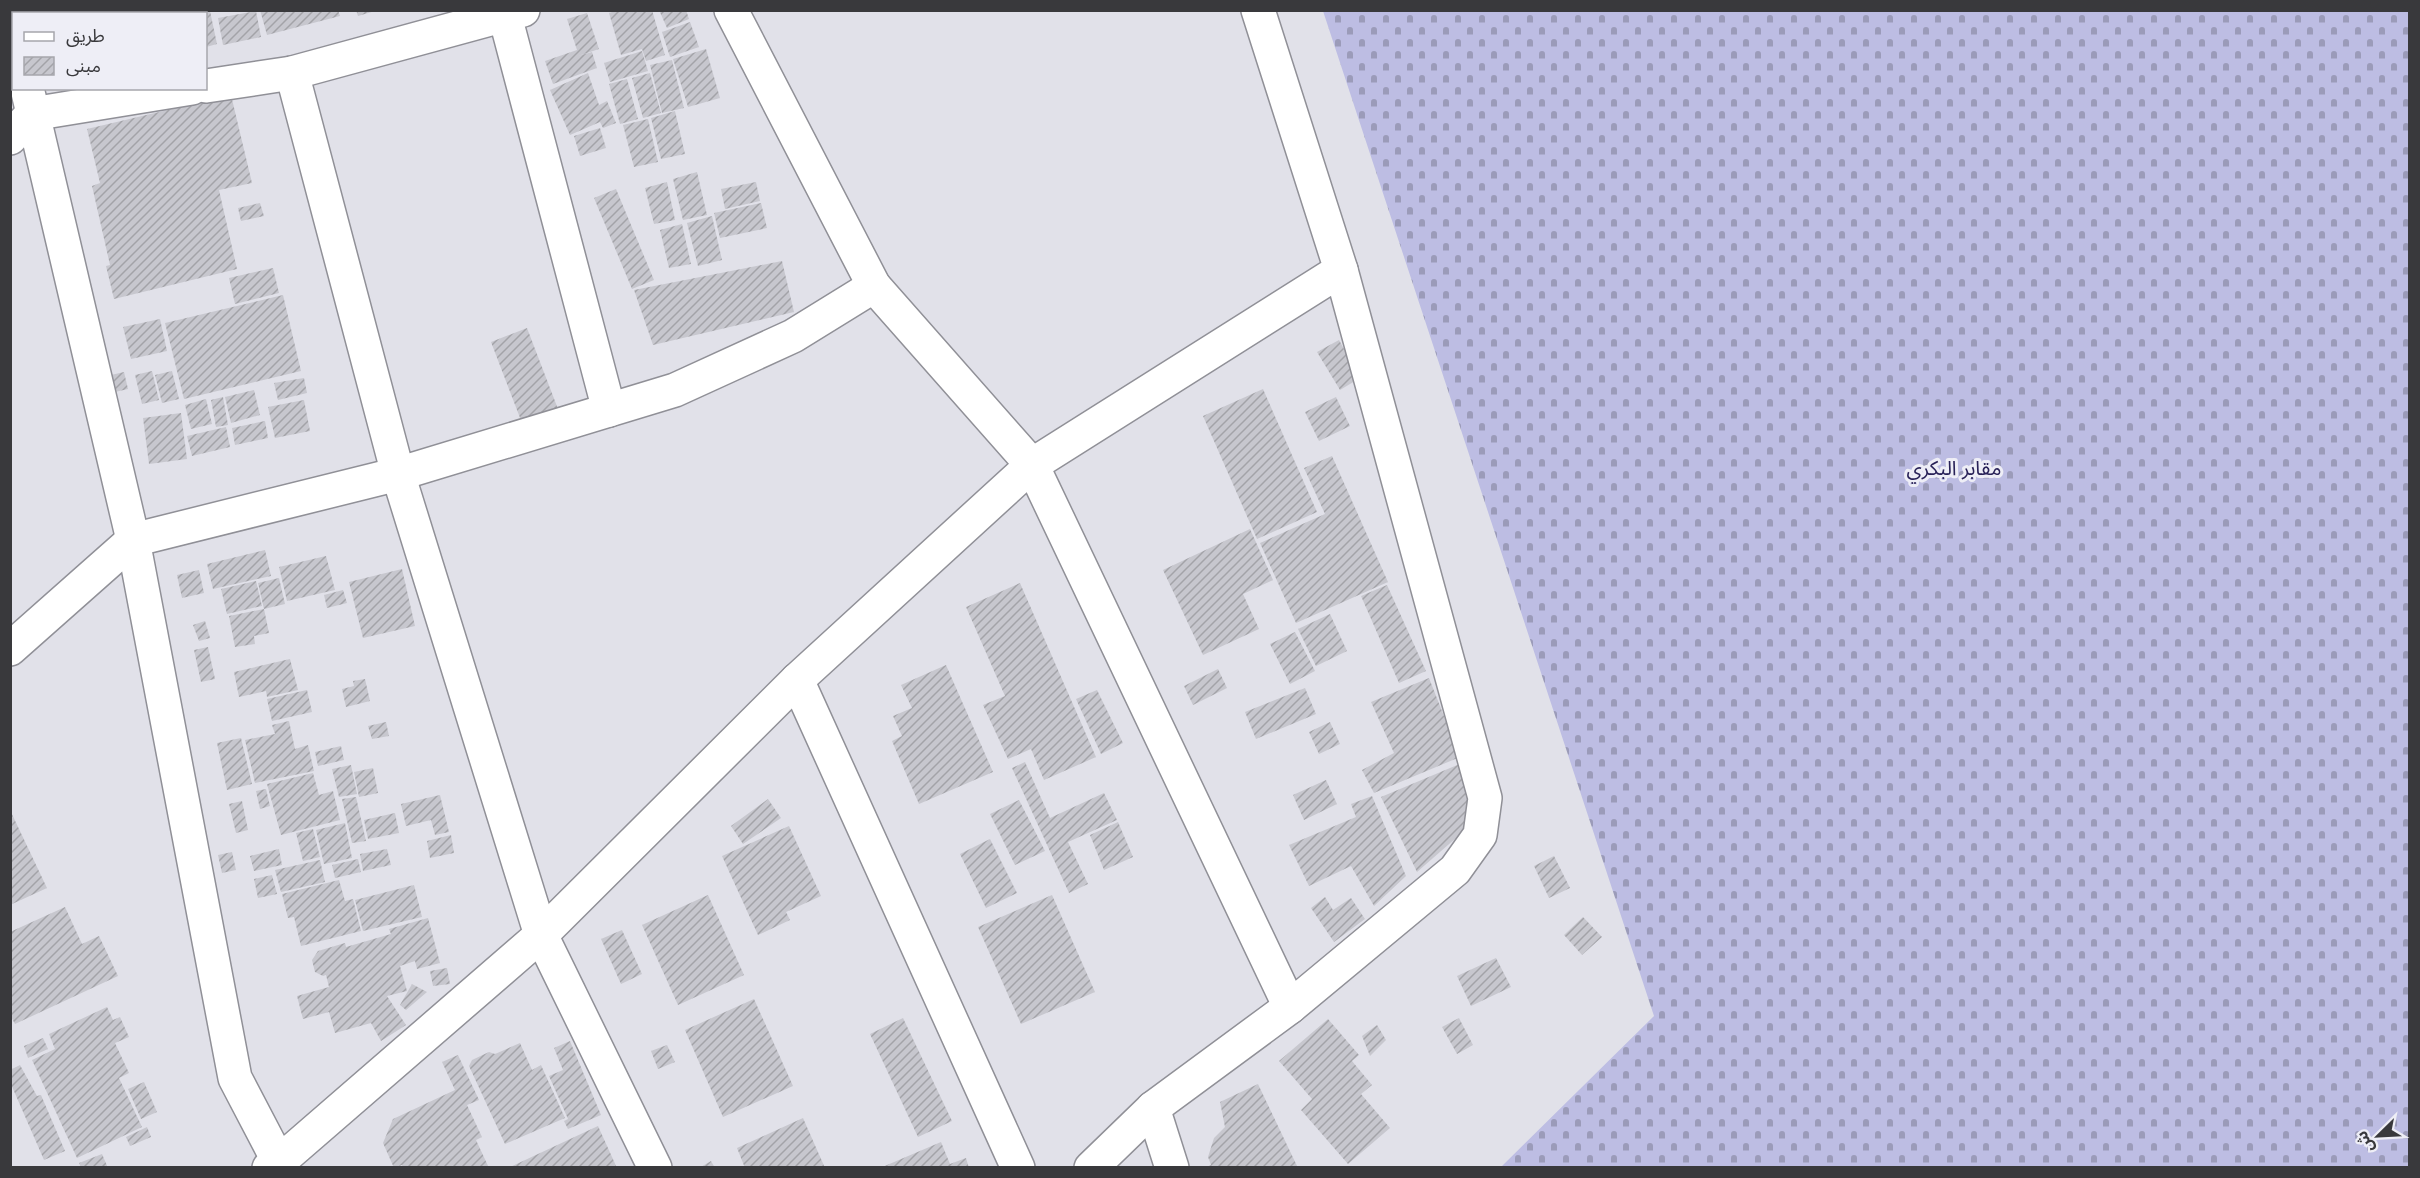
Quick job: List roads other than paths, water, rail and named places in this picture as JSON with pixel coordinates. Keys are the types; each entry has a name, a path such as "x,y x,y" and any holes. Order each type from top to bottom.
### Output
{"street":[{"path":"731,10 874,286 1032,465 1290,1008"},
{"path":"1091,1167 1153,1108 1290,1008 1455,870 1480,835 1485,798 1341,270 1258,10"},
{"path":"207,86 292,73 514,13 609,410"},
{"path":"292,73 398,474 541,935 655,1167"},
{"path":"29,101 167,90"},
{"path":"29,101 133,540 235,1078 277,1166 541,935 797,680 1032,465 1341,270"},
{"path":"10,138 29,101"},
{"path":"10,649 133,540 398,474 675,390 793,336 874,286"},
{"path":"797,680 1018,1167"},
{"path":"1153,1108 1172,1167"}],"park label":[{"name":"مقابر البكري","path":"1954,468"}]}
